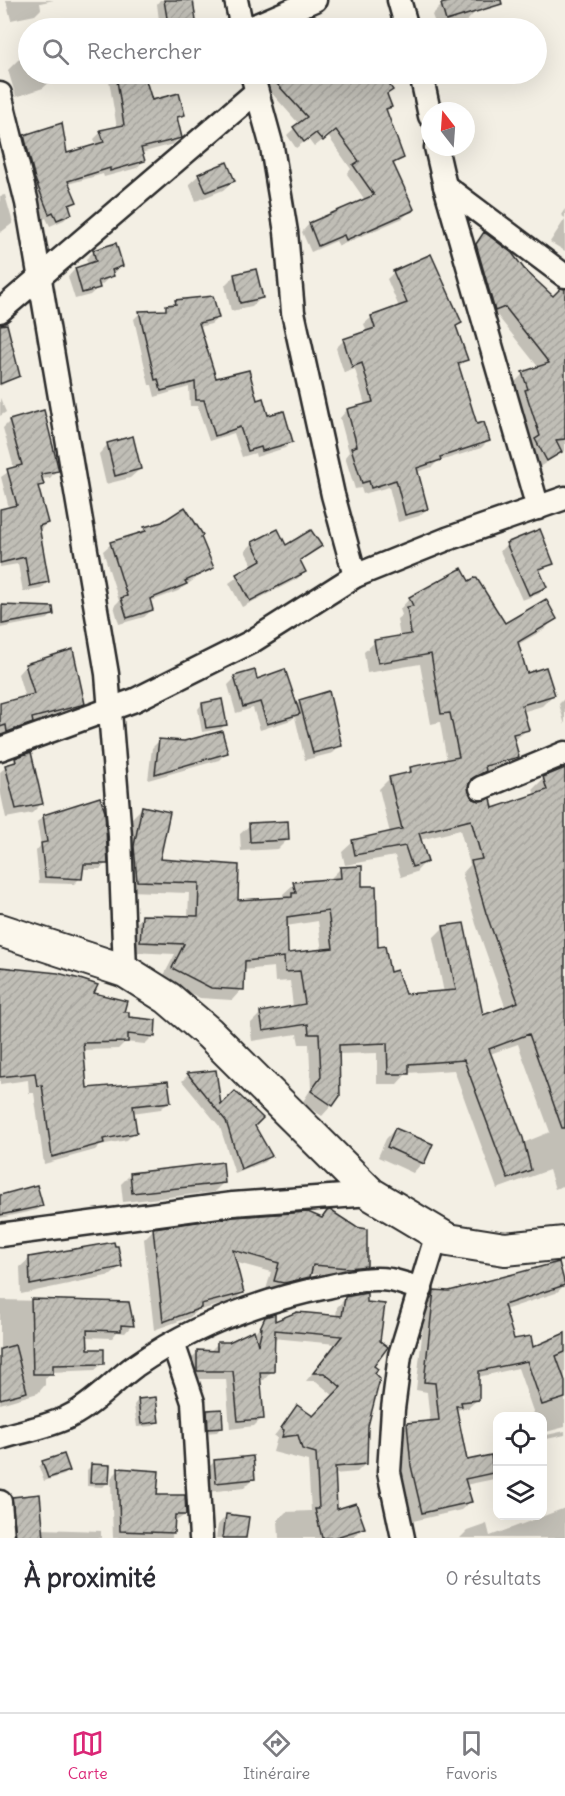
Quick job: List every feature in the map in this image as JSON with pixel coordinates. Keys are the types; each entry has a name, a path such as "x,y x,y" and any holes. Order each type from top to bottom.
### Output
{"main road":[{"path":"0,930 125,971 168,998 209,1033 371,1194 437,1234 448,1240 504,1249 564,1245"}],"street":[{"path":"236,0 240,18"},
{"path":"273,18 315,0"},
{"path":"399,0 404,18"},
{"path":"0,311 253,84"},
{"path":"254,84 274,158 286,232 293,312 333,495 355,576"},
{"path":"423,84 427,102"},
{"path":"0,94 27,202 107,674 120,836 125,971"},
{"path":"438,156 538,508"},
{"path":"445,186 565,276"},
{"path":"0,749 111,710 250,642 355,576 447,539 538,508 563,506"},
{"path":"481,788 565,753"},
{"path":"0,1235 233,1204 371,1194"},
{"path":"403,1538 389,1472 393,1409 400,1355 437,1234"},
{"path":"0,1438 68,1417 84,1408 107,1386 136,1365 173,1342 230,1314 290,1294 363,1279 391,1280 421,1289"},
{"path":"173,1342 193,1402 201,1538"},
{"path":"0,1502 3,1538"}],"building":[{"path":"164,0 193,0 196,18 167,18"},
{"path":"454,0 501,0 502,4 456,18 445,18 441,4"},
{"path":"118,84 147,84 152,100 179,93 185,115 177,117 182,138 141,148 145,161 110,171 110,168 68,181 77,202 69,205 72,214 57,220 53,212 49,214 35,179 24,135 62,123 67,153 104,142 100,130 124,125"},
{"path":"277,84 389,84 393,90 387,94 392,107 386,109 404,158 393,163 414,209 346,240 344,235 318,246 309,223 374,195 353,165 359,161 336,130 323,141 316,133 304,142 293,127 307,117"},
{"path":"227,162 235,181 206,192 198,174"},
{"path":"484,232 512,253 525,270 553,296 561,288 565,289 565,439 556,440 562,452 547,461 535,439 540,436 525,390 528,389 522,372 549,363 505,307 495,311 476,244"},
{"path":"116,243 123,266 112,270 114,276 98,281 100,288 82,293 75,268 96,261 93,250"},
{"path":"431,254 462,323 456,326 468,360 458,363 477,424 484,422 490,441 440,457 441,460 417,468 428,509 405,515 396,480 371,488 369,481 362,483 351,448 357,446 347,409 373,402 362,363 352,367 343,339 375,328 371,316 407,303 393,271"},
{"path":"256,269 263,298 240,303 234,274"},
{"path":"213,296 219,318 199,323 216,378 249,370 257,400 263,398 268,415 284,411 293,442 262,451 261,447 248,451 240,427 215,436 204,400 196,400 195,382 161,391 158,379 155,380 139,311 166,310 166,305 176,304 175,300"},
{"path":"7,324 20,376 0,384 0,325"},
{"path":"44,410 59,471 41,474 44,485 38,486 48,523 39,526 49,582 30,586 25,557 0,563 0,509 17,505 7,469 22,465 9,420"},
{"path":"133,436 141,469 115,476 107,443"},
{"path":"185,507 203,535 201,537 214,568 185,581 187,584 150,599 153,610 127,618 121,598 127,596 110,542 146,531 144,527 162,522"},
{"path":"278,529 286,545 311,530 322,546 300,560 306,572 250,601 236,574 261,560 252,542"},
{"path":"540,529 554,564 539,569 547,587 529,595 506,543"},
{"path":"462,568 469,581 476,577 505,623 546,599 557,619 518,642 527,673 546,667 555,695 522,705 529,730 513,734 519,757 485,766 486,771 471,779 468,787 473,799 480,801 491,798 493,808 547,790 543,777 565,768 565,1128 562,1128 529,1034 489,1049 523,1138 531,1170 508,1179 464,1060 409,1064 409,1074 388,1074 387,1043 339,1045 340,1096 333,1106 311,1091 321,1077 319,1034 309,1034 308,1024 263,1031 260,1012 305,1004 300,971 285,972 284,957 245,961 244,990 211,988 172,968 184,944 140,942 142,915 198,916 199,883 137,881 134,846 142,806 170,812 160,859 239,865 238,900 292,897 292,893 296,893 293,882 341,878 340,867 362,866 362,886 376,886 378,947 385,946 390,972 397,970 405,994 456,990 443,926 464,923 483,1015 518,1002 486,913 471,861 482,859 471,820 419,833 428,862 412,867 405,846 355,855 352,840 402,829 389,777 411,772 410,767 459,757 450,713 441,714 431,654 378,663 374,640 411,634 407,607 413,606 409,597","holes":["328,911 333,948 288,953 287,917"]},
{"path":"2,605 53,607 54,615 2,624"},
{"path":"73,649 85,704 32,718 33,723 7,732 6,725 0,727 0,703 34,694 25,664"},
{"path":"285,669 300,714 267,724 260,702 243,707 234,676 255,670 257,679"},
{"path":"329,691 342,746 313,753 299,700"},
{"path":"222,699 227,725 206,728 202,703"},
{"path":"222,731 228,753 155,774 159,739 184,741"},
{"path":"31,752 43,804 16,809 5,765 16,762 15,758"},
{"path":"100,797 105,812 108,864 84,864 82,879 45,877 41,843 47,842 43,815"},
{"path":"288,821 289,840 250,842 249,823"},
{"path":"0,967 58,973 98,985 94,993 127,1001 124,1012 129,1012 129,1017 156,1020 155,1037 128,1034 128,1042 83,1043 87,1088 168,1081 171,1102 133,1106 137,1133 103,1139 104,1143 52,1157 42,1085 37,1086 35,1073 0,1077"},
{"path":"216,1070 221,1105 235,1091 263,1118 255,1126 272,1156 241,1169 226,1121 187,1073"},
{"path":"395,1128 433,1144 424,1164 387,1147"},
{"path":"223,1162 225,1183 132,1193 130,1173"},
{"path":"37,1185 43,1206 0,1215 0,1195"},
{"path":"330,1210 356,1227 367,1229 367,1266 349,1268 313,1265 310,1277 284,1283 274,1281 279,1263 233,1250 244,1293 201,1304 201,1308 163,1322 153,1228 234,1217 308,1212 322,1218"},
{"path":"114,1242 115,1246 118,1246 122,1267 30,1285 29,1257"},
{"path":"559,1262 565,1285 504,1305 514,1339 531,1336 533,1347 565,1333 565,1352 556,1356 565,1381 565,1398 542,1405 527,1361 479,1371 479,1400 461,1402 462,1406 456,1406 467,1460 491,1455 493,1473 465,1479 472,1502 422,1513 411,1466 407,1423 439,1420 435,1383 424,1382 434,1290 449,1291"},
{"path":"367,1293 367,1302 385,1304 380,1341 388,1347 374,1366 378,1369 375,1374 380,1379 368,1426 367,1464 335,1467 337,1509 356,1503 365,1528 333,1538 322,1538 315,1509 319,1509 316,1453 302,1449 298,1435 282,1437 284,1430 281,1428 297,1405 313,1416 341,1387 324,1373 313,1373 342,1336 275,1330 274,1372 260,1372 264,1419 238,1421 233,1371 197,1371 197,1350 217,1351 217,1342 229,1342 254,1330 258,1345 262,1328 260,1328 265,1317 275,1314 275,1321 297,1312 342,1316 345,1297"},
{"path":"31,1299 129,1302 134,1326 121,1325 121,1331 87,1330 88,1349 104,1349 104,1364 53,1365 53,1374 33,1374"},
{"path":"15,1345 27,1392 0,1399 0,1349"},
{"path":"156,1397 159,1422 141,1424 138,1399"},
{"path":"222,1409 223,1428 208,1429 207,1410"},
{"path":"64,1454 70,1471 48,1478 42,1461"},
{"path":"253,1456 255,1479 216,1483 214,1460"},
{"path":"91,1464 110,1465 109,1483 90,1483"},
{"path":"118,1468 159,1471 157,1495 185,1495 186,1515 175,1515 174,1533 120,1531"},
{"path":"40,1494 44,1538 16,1538 12,1497"},
{"path":"226,1514 249,1517 246,1538 223,1538"}]}
